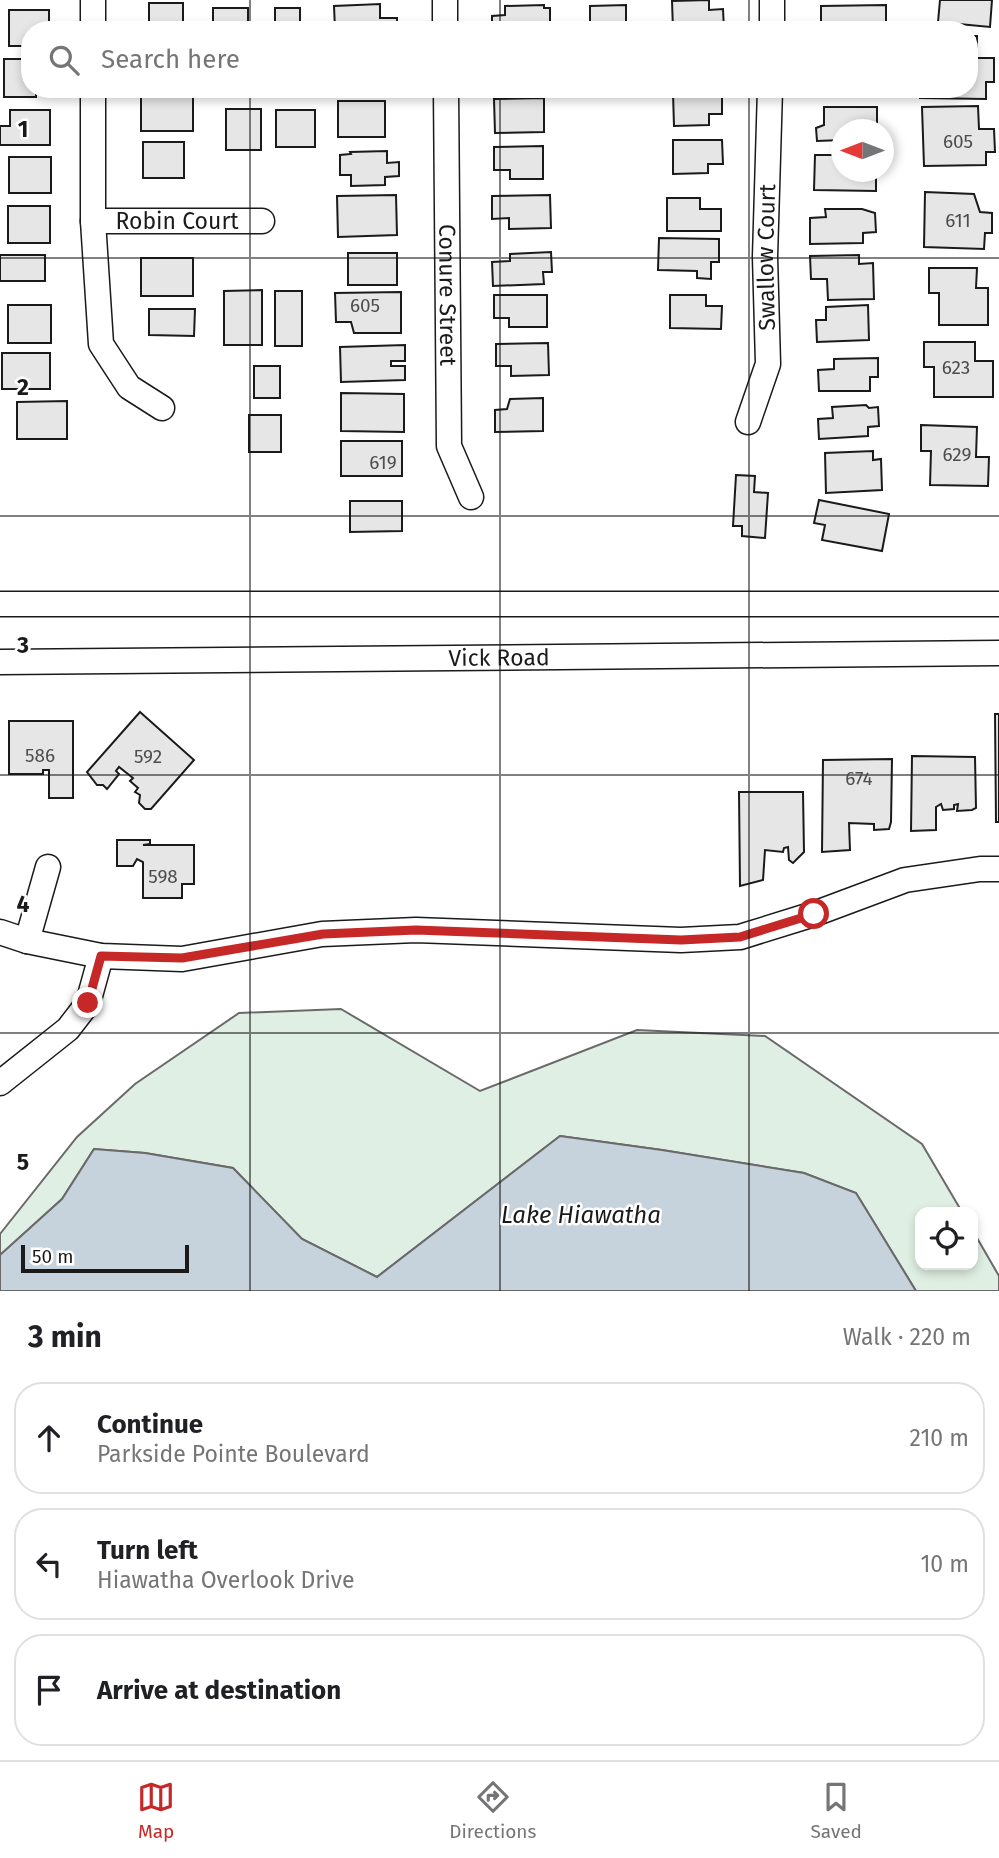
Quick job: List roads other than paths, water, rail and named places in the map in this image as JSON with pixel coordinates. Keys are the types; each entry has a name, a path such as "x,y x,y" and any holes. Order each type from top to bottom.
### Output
{"street":[{"path":"93,0 93,21"},
{"path":"445,0 445,21"},
{"path":"772,0 772,21"},
{"path":"93,98 93,221 101,344 129,387 162,408"},
{"name":"Conure Street","path":"446,98 449,446 471,497"},
{"name":"Swallow Court","path":"748,422 768,364 765,257 770,98"},
{"name":"Robin Court","path":"93,221 262,221"},
{"path":"0,604 999,604"},
{"name":"Vick Road","path":"0,662 999,653"},
{"path":"27,940 48,867"},
{"path":"0,932 101,956 182,958 323,934 416,930 681,940 740,937 814,914 905,880 980,869 999,869"},
{"path":"0,1083 68,1029 88,1003 101,956"}],"water":[{"name":"Lake Hiawatha","path":"560,1136 804,1173 856,1193 916,1291 0,1291 0,1255 62,1199 94,1149 145,1153 233,1168 302,1239 377,1277"}]}
